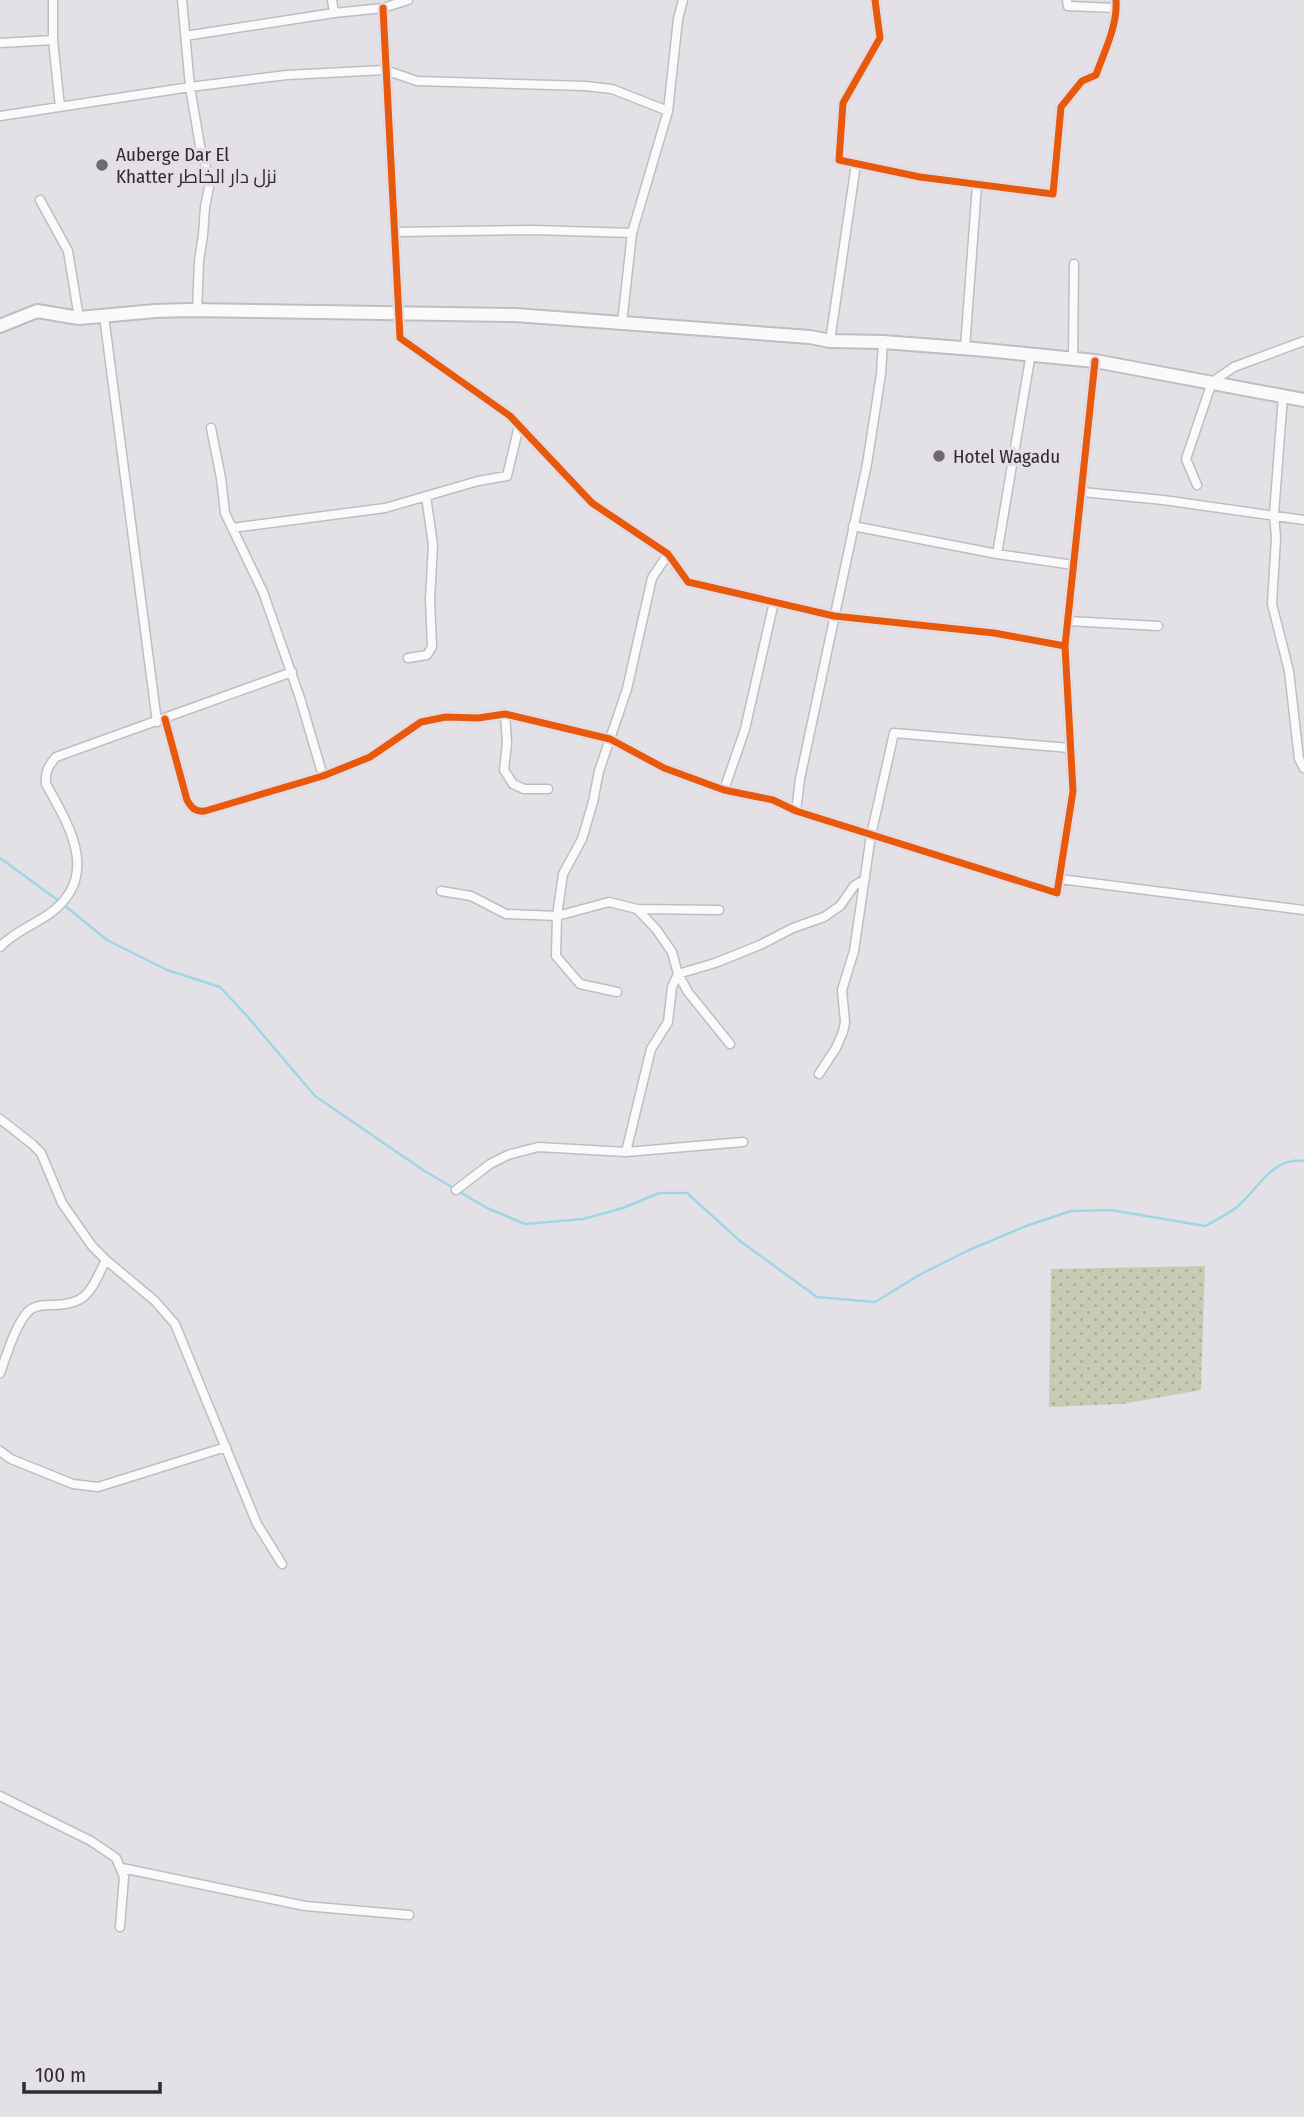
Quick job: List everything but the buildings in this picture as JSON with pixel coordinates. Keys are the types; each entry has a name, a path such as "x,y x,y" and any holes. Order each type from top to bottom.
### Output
{"main road":[{"path":"0,326 37,312 79,318 197,310 515,315 810,337 830,341 883,342 1031,353 1095,360 1304,400"}],"street":[{"path":"53,0 53,40 60,107"},
{"path":"182,0 190,87 200,146 210,182 199,261 197,310"},
{"path":"332,0 334,13"},
{"path":"185,36 383,8 408,0"},
{"path":"622,323 632,233 668,111 678,19 683,0"},
{"path":"875,0 880,38 843,103 839,160 920,177 1053,194 1061,107 1082,81 1096,75 1109,39 1116,4 1068,6 1068,0"},
{"path":"383,8 400,338 510,416 593,503 668,554 688,582 834,616 994,633 1065,646"},
{"path":"0,43 53,40"},
{"path":"0,116 287,75 385,70 417,81 612,89 668,111"},
{"path":"830,341 856,164"},
{"path":"965,348 977,185"},
{"path":"40,200 68,251 79,318"},
{"path":"396,232 534,230 632,233"},
{"path":"1073,358 1074,264"},
{"path":"104,316 161,720 187,800 197,811 205,811 323,776 370,757 421,722 446,717 478,718 505,714 610,739 664,768 724,790 773,800 796,811 1057,893 1073,791 1065,646 1095,360"},
{"path":"1197,485 1186,459 1212,382 1234,367 1304,341"},
{"path":"796,811 800,779 867,464 883,342"},
{"path":"997,554 1031,353"},
{"path":"1283,396 1274,514 1276,538 1272,604 1289,671 1299,759 1304,768"},
{"path":"232,528 385,508 478,481 507,476 519,426"},
{"path":"211,428 225,513 263,592 292,672 323,776"},
{"path":"1082,492 1274,514 1304,520"},
{"path":"408,658 427,654 432,647 430,599 433,536 426,496"},
{"path":"853,526 997,554 1074,565"},
{"path":"617,992 580,984 556,956 557,916 563,874 582,839 599,771 627,689 652,578 668,554"},
{"path":"724,790 745,729 774,602"},
{"path":"1068,621 1158,626"},
{"path":"0,947 9,937 53,912 68,898 75,881 78,863 76,845 46,784 49,765 56,758 292,672"},
{"path":"505,714 507,743 504,770 513,784 524,789 548,789"},
{"path":"819,1074 843,1032 845,1022 842,990 854,951 871,835 894,733 1070,748"},
{"path":"626,1152 651,1049 668,1022 672,987 678,974 715,963 824,917 840,906 854,887 865,879"},
{"path":"1060,879 1304,910"},
{"path":"442,891 471,896 506,914 557,916 609,902 637,909 719,910"},
{"path":"637,909 673,952 678,974 688,992 730,1044"},
{"path":"0,1119 41,1153 62,1203 80,1231 106,1260 155,1301 175,1324 257,1524 282,1564"},
{"path":"456,1190 489,1164 508,1155 538,1147 626,1152 743,1142"},
{"path":"0,1373 14,1336 28,1312 43,1305 76,1303 85,1298 106,1260"},
{"path":"0,1451 10,1459 73,1484 99,1487 226,1447"},
{"path":"0,1796 107,1850 116,1858 122,1868 125,1885 120,1927"},
{"path":"122,1868 305,1906 409,1915"}],"green space":[{"path":"1205,1266 1201,1390 1122,1404 1049,1407 1051,1269"}],"waterway":[{"path":"0,858 107,940 167,970 220,987 315,1096 423,1170 487,1208 525,1224 583,1219 623,1208 659,1193 687,1193 740,1241 817,1297 875,1302 921,1274 967,1251 1026,1226 1071,1211 1111,1210 1205,1226 1238,1206 1275,1169 1293,1161 1304,1161"}],"cycle path":[{"path":"875,0 880,38 843,103 839,160 920,177 1053,194 1061,107 1082,81 1096,75 1113,29 1116,0"},
{"path":"383,8 400,338 510,416 592,503 668,554 688,582 834,616 994,633 1065,646"},
{"path":"165,719 187,800 199,811 323,776 370,757 421,722 446,717 478,718 505,714 610,739 664,768 724,790 773,800 796,811 1057,893 1073,791 1065,646 1095,361"}],"place":[{"name":"Auberge Dar El Khatter نزل دار الخاطر","path":"102,165"},
{"name":"Hotel Wagadu","path":"939,456"}]}
